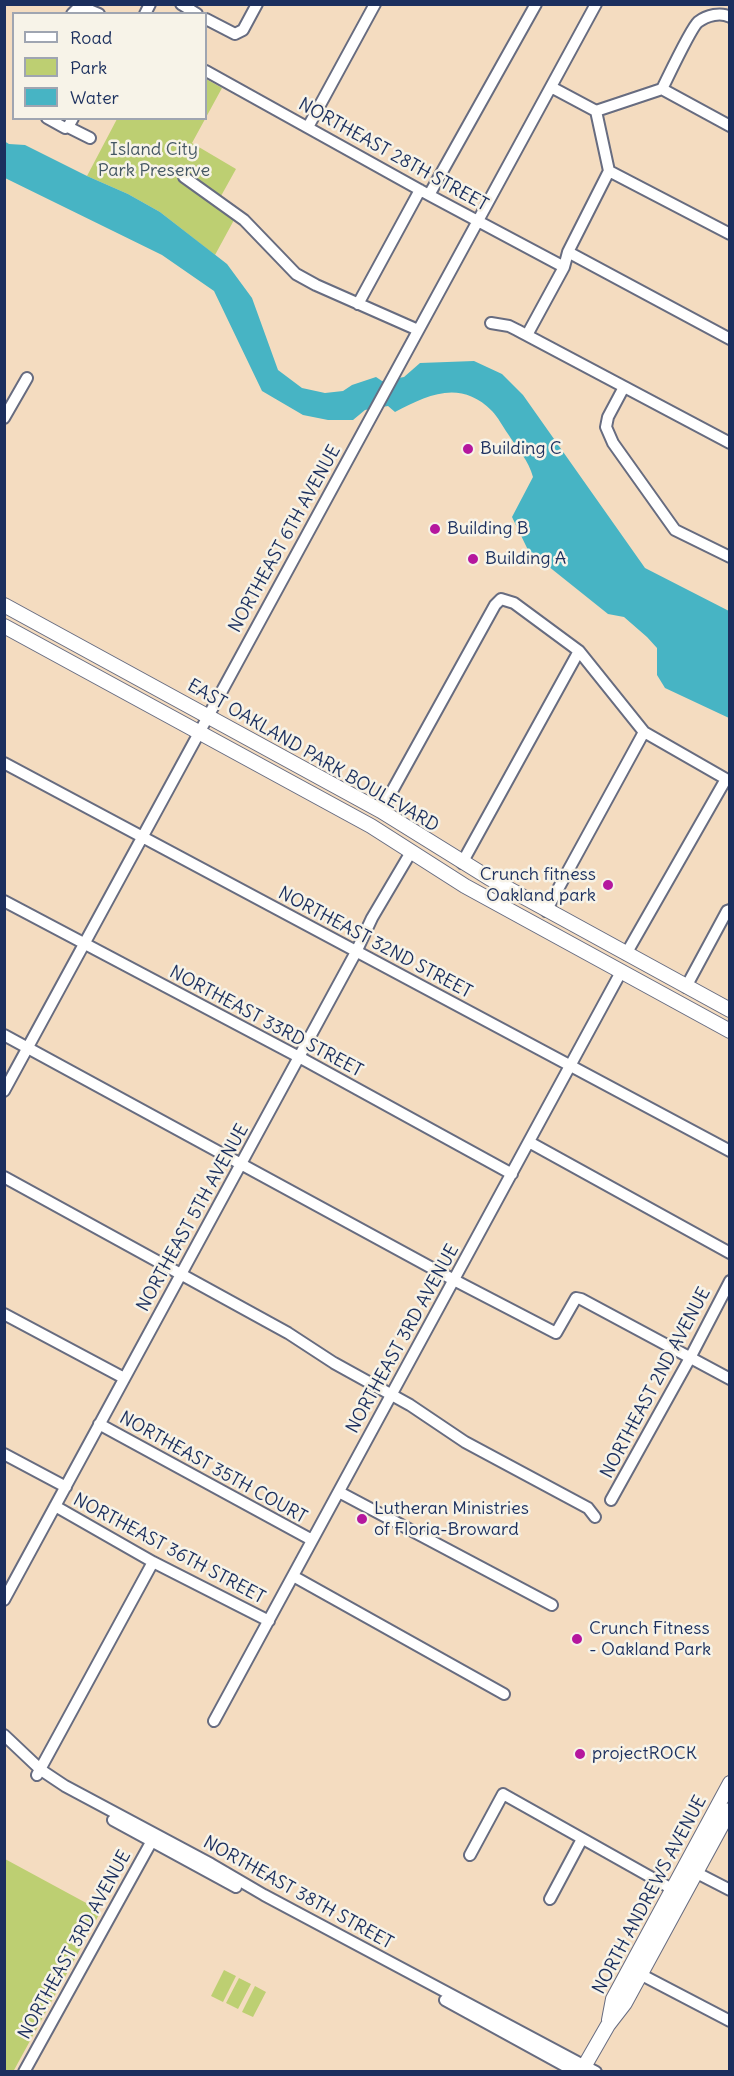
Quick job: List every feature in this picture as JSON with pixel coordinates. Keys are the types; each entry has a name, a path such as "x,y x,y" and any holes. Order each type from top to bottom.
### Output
{"main road":[{"name":"EAST OAKLAND PARK BOULEVARD","path":"4,604 381,811 462,863 729,1010"},
{"name":"EAST OAKLAND PARK BOULEVARD","path":"4,626 365,823 453,879 729,1031"},
{"path":"411,852 421,848 447,854"},
{"path":"519,916 541,915 546,910"},
{"path":"621,972 633,966 651,968"},
{"name":"NORTH ANDREWS AVENUE","path":"608,2025 613,1999 729,1783"},
{"name":"NORTH ANDREWS AVENUE","path":"585,2070 608,2025 625,2003 729,1810"},
{"path":"690,1856 691,1867 695,1872"},
{"path":"672,1889 676,1899 675,1910"}],"street":[{"path":"181,4 194,12"},
{"path":"207,19 235,34 243,30 257,4"},
{"path":"308,127 375,4"},
{"path":"358,304 536,4"},
{"name":"NORTHEAST 6TH AVENUE","path":"4,1091 596,4"},
{"path":"551,87 596,111 662,89 698,22 710,16 726,15"},
{"name":"NORTHEAST 28TH STREET","path":"207,72 424,193 498,230 564,267"},
{"path":"662,89 729,126"},
{"path":"527,335 564,267 568,252 609,171 596,111"},
{"path":"50,120 64,128 71,123 90,138"},
{"path":"609,171 729,234"},
{"path":"184,177 244,220 296,274 418,330"},
{"path":"568,252 729,339"},
{"path":"492,322 509,326 527,335 729,443"},
{"path":"4,418 27,378"},
{"path":"624,387 608,417 606,427 613,443 675,530 729,557"},
{"path":"381,811 495,605 501,599 514,603 579,651 644,732 728,779 626,954"},
{"path":"462,863 579,651"},
{"path":"546,910 644,732"},
{"name":"NORTHEAST 32ND STREET","path":"4,762 729,1151"},
{"name":"NORTHEAST 5TH AVENUE","path":"4,1600 356,952 372,918 411,852"},
{"name":"NORTHEAST 33RD STREET","path":"4,901 299,1057 512,1174"},
{"path":"686,987 729,910"},
{"name":"NORTHEAST 3RD AVENUE","path":"214,1721 621,972"},
{"path":"4,1035 556,1334 571,1305 576,1298 581,1299 729,1379"},
{"path":"529,1142 729,1253"},
{"path":"4,1177 288,1333 334,1363 392,1394 465,1442 588,1508 595,1516"},
{"name":"NORTHEAST 2ND AVENUE","path":"611,1500 690,1358 729,1281"},
{"path":"4,1314 124,1378"},
{"name":"NORTHEAST 35TH COURT","path":"99,1424 312,1540"},
{"name":"NORTHEAST 36TH STREET","path":"4,1454 66,1486"},
{"path":"339,1492 552,1605"},
{"name":"NORTHEAST 36TH STREET","path":"55,1506 153,1562 269,1621"},
{"path":"39,1772 153,1562"},
{"path":"293,1576 504,1694"},
{"name":"NORTHEAST 38TH STREET","path":"4,1735 39,1772"},
{"name":"NORTHEAST 38TH STREET","path":"4,1745 39,1772 153,1838 264,1895 585,2070"},
{"path":"470,1855 503,1794 672,1889"},
{"name":"NORTHEAST 3RD AVENUE","path":"24,2072 153,1838"},
{"path":"550,1899 582,1839"},
{"path":"695,1872 729,1890"},
{"path":"640,1974 729,2021"}],"green space":[{"path":"207,80 222,88 207,115"},
{"name":"Island City Park Preserve","path":"116,120 205,120 192,143 236,169 216,205 234,220 215,255 160,212 128,194 87,176"},
{"path":"5,1859 101,1911 13,2072 4,2071"},
{"path":"224,1970 236,1976 223,2002 211,1996"},
{"path":"239,1978 251,1984 238,2009 226,2003"},
{"path":"255,1986 266,1992 253,2017 242,2012"}],"water":[{"path":"4,141 9,144 25,145 128,194 160,212 227,264 252,298 278,370 302,388 325,393 343,391 352,385 376,377 382,381 404,377 420,363 474,361 502,374 523,395 645,568 729,611 729,718 665,688 657,675 657,648 647,637 624,617 608,614 528,550 512,517 533,477 529,466 496,416 480,401 468,395 444,393 420,400 395,412 388,406 365,410 353,420 328,420 303,415 262,391 214,291 162,255 5,178"}],"place":[{"name":"Building C","path":"468,449"},
{"name":"Building B","path":"435,529"},
{"name":"Building A","path":"473,559"},
{"name":"Crunch fitness Oakland park","path":"608,885"},
{"name":"Lutheran Ministries of Floria-Broward","path":"362,1519"},
{"name":"Crunch Fitness - Oakland Park","path":"577,1639"},
{"name":"projectROCK","path":"580,1754"}]}
